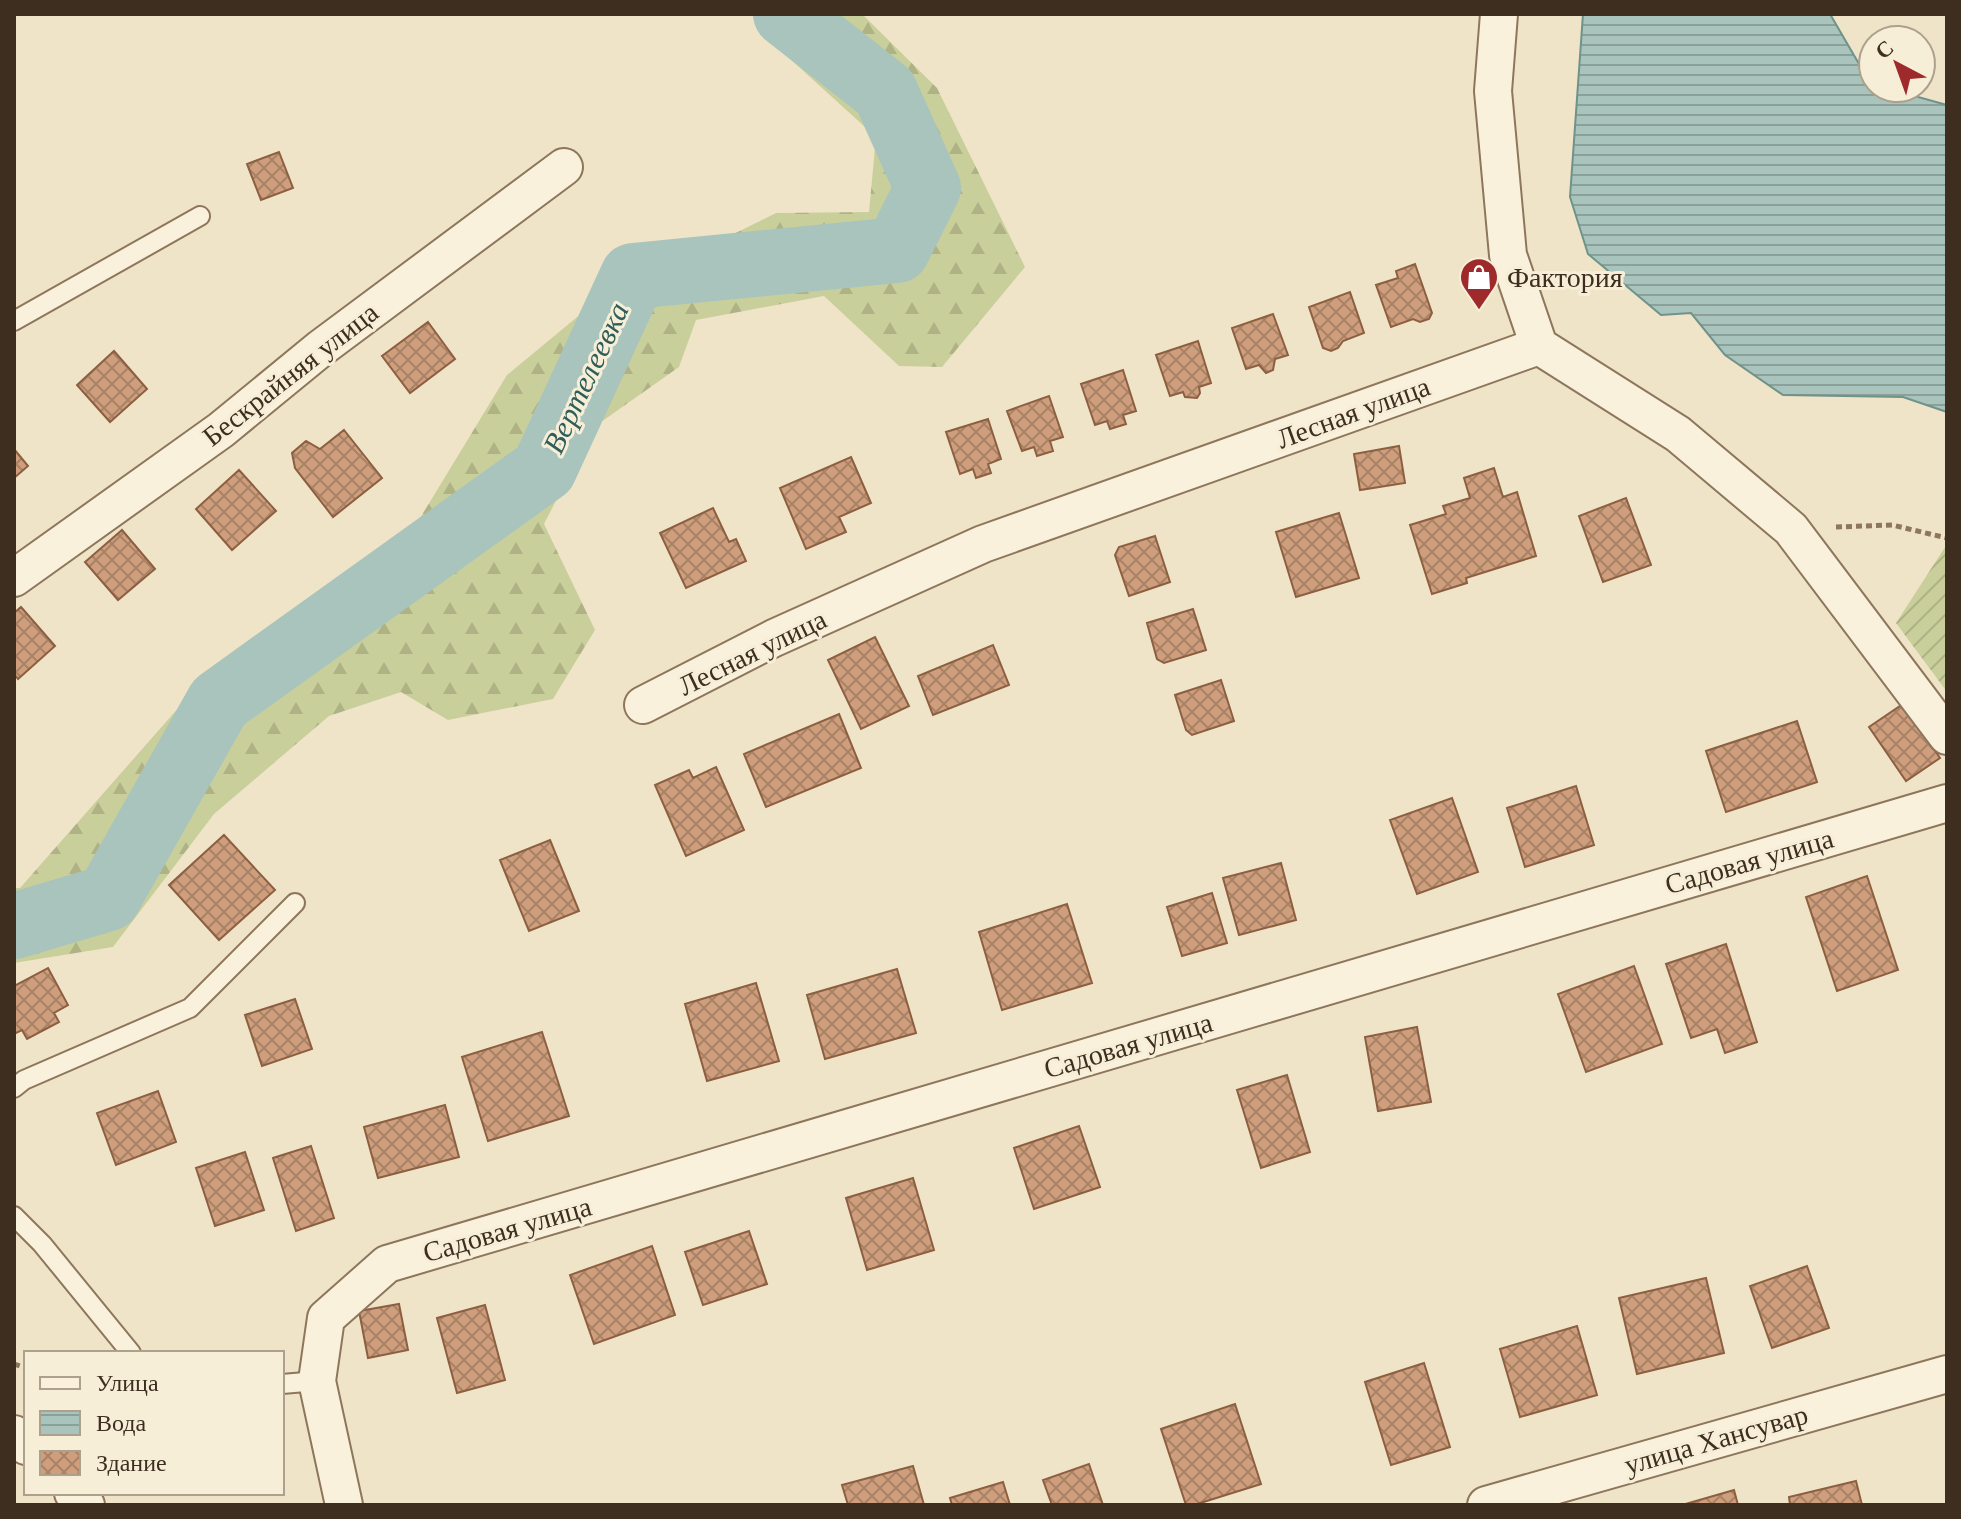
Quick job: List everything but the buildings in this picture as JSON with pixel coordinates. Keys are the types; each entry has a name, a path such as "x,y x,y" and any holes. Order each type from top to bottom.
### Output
{"street":[{"path":"1499,14 1493,91 1508,255 1539,346 1678,434 1791,529 1947,736"},
{"name":"Бескрайняя улица","path":"14,578 221,430 321,348 564,167"},
{"name":"Лесная улица","path":"643,705 774,638 983,544 1539,346"},
{"name":"Садовая улица","path":"300,1382 326,1318 387,1264 1947,803"},
{"name":"улица Хансувар","path":"1486,1505 1947,1374"},
{"path":"300,1382 344,1505"}],"lane":[{"path":"14,321 200,216"},
{"path":"14,1088 24,1080 190,1008 295,903"},
{"path":"14,1216 42,1244 129,1351"}],"path":[{"path":"1791,529 1892,525 1947,538"}],"green space":[{"path":"768,14 862,14 937,88 1025,267 942,367 899,366 824,296 696,320 679,367 594,427 544,524 595,630 553,699 448,720 401,692 329,716 214,814 113,947 14,963 14,888 20,888 187,698 380,584 507,375 594,303 776,213 869,212 876,137 777,47"},
{"path":"1947,544 1947,692 1896,623"}],"water":[{"path":"1583,14 1830,14 1857,60 1857,104 1937,102 1947,105 1947,412 1903,397 1783,395 1725,355 1691,313 1661,315 1588,254 1570,197"}],"waterway":[{"name":"Вертелеевка","path":"14,926 108,898 219,702 544,469 633,276 897,250 928,188 885,92 786,14"}],"place":[{"name":"Фактория","path":"1479,311"}]}
